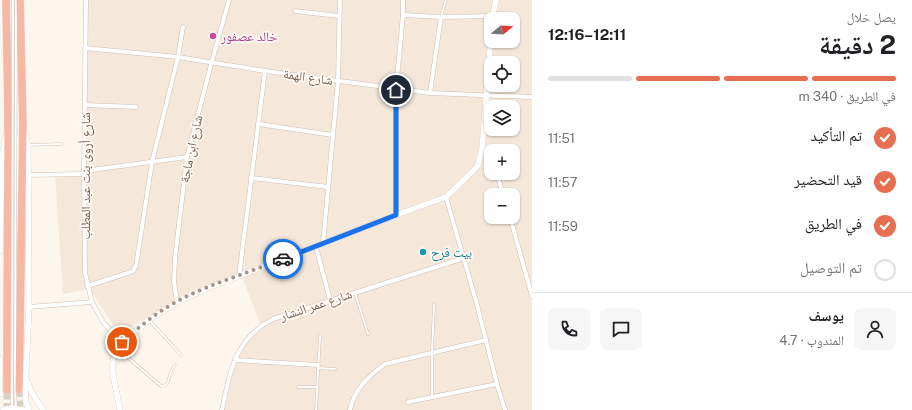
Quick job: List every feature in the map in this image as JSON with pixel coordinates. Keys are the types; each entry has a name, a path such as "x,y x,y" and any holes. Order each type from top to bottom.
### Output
{"highway":[{"path":"6,0 8,127 7,390"},
{"path":"20,0 23,128 20,390"}],"street":[{"name":"شارع أروى بنت عبد المطلب","path":"86,0 84,173 85,273 92,302 103,322 122,342"},
{"name":"شارع ابن ماجة","path":"177,302 174,282 175,258 187,157 229,0"},
{"path":"323,244 338,81 340,0"},
{"path":"396,215 396,90 403,0"},
{"path":"494,12 496,0"},
{"path":"295,11 339,16"},
{"path":"403,15 484,18"},
{"path":"430,93 441,17"},
{"path":"87,286 133,271 136,266 152,162 184,27"},
{"name":"شارع الهمة","path":"85,48 178,57 396,90 486,96 532,97"},
{"path":"120,410 112,369 114,355 122,342 149,320 177,302 197,292 396,215 446,198 468,178 478,164 482,148 490,48"},
{"path":"239,276 264,71"},
{"path":"85,106 136,107"},
{"path":"258,124 333,135"},
{"path":"0,251 2,156 5,134 8,127"},
{"path":"23,128 28,145 29,307 25,397 29,410"},
{"path":"28,175 84,173 187,157"},
{"path":"251,178 328,187"},
{"path":"499,180 501,188"},
{"path":"446,198 464,258 505,410"},
{"path":"512,224 532,296"},
{"path":"316,247 330,300"},
{"name":"شارع عمر النشار","path":"222,410 235,360 246,340 253,331 262,324 330,300 464,258"},
{"path":"29,307 92,302"},
{"path":"350,410 355,396 364,382 385,364 486,340"},
{"path":"0,359 0,394"},
{"path":"235,360 318,366"},
{"path":"26,375 32,393 44,410"},
{"path":"408,402 497,384"},
{"path":"3,410 24,410"}],"lane":[{"path":"14,0 14,409"},
{"path":"14,0 14,409"},
{"path":"441,17 446,0"},
{"path":"28,145 61,144"},
{"path":"355,293 368,334"},
{"path":"432,397 434,305"},
{"path":"149,320 181,355"},
{"path":"316,410 320,336"},
{"path":"117,348 161,386 166,386 175,365"},
{"path":"318,366 335,369"},
{"path":"298,387 317,387"}],"shaded area":[{"path":"86,0 532,0 532,410 224,410 227,381 245,339 262,328 242,277 195,289 119,334 90,289 63,294 55,174 86,172"}],"tunnel":[{"path":"7,390 7,410"},
{"path":"19,390 20,410"}],"way so far":[{"path":"122,342 163,310 192,294 283,259"}],"place":[{"name":"خالد عصفور","path":"213,36"},
{"name":"بيت فرح","path":"423,252"}],"route":[{"path":"283,259 396,215 396,90"}]}
